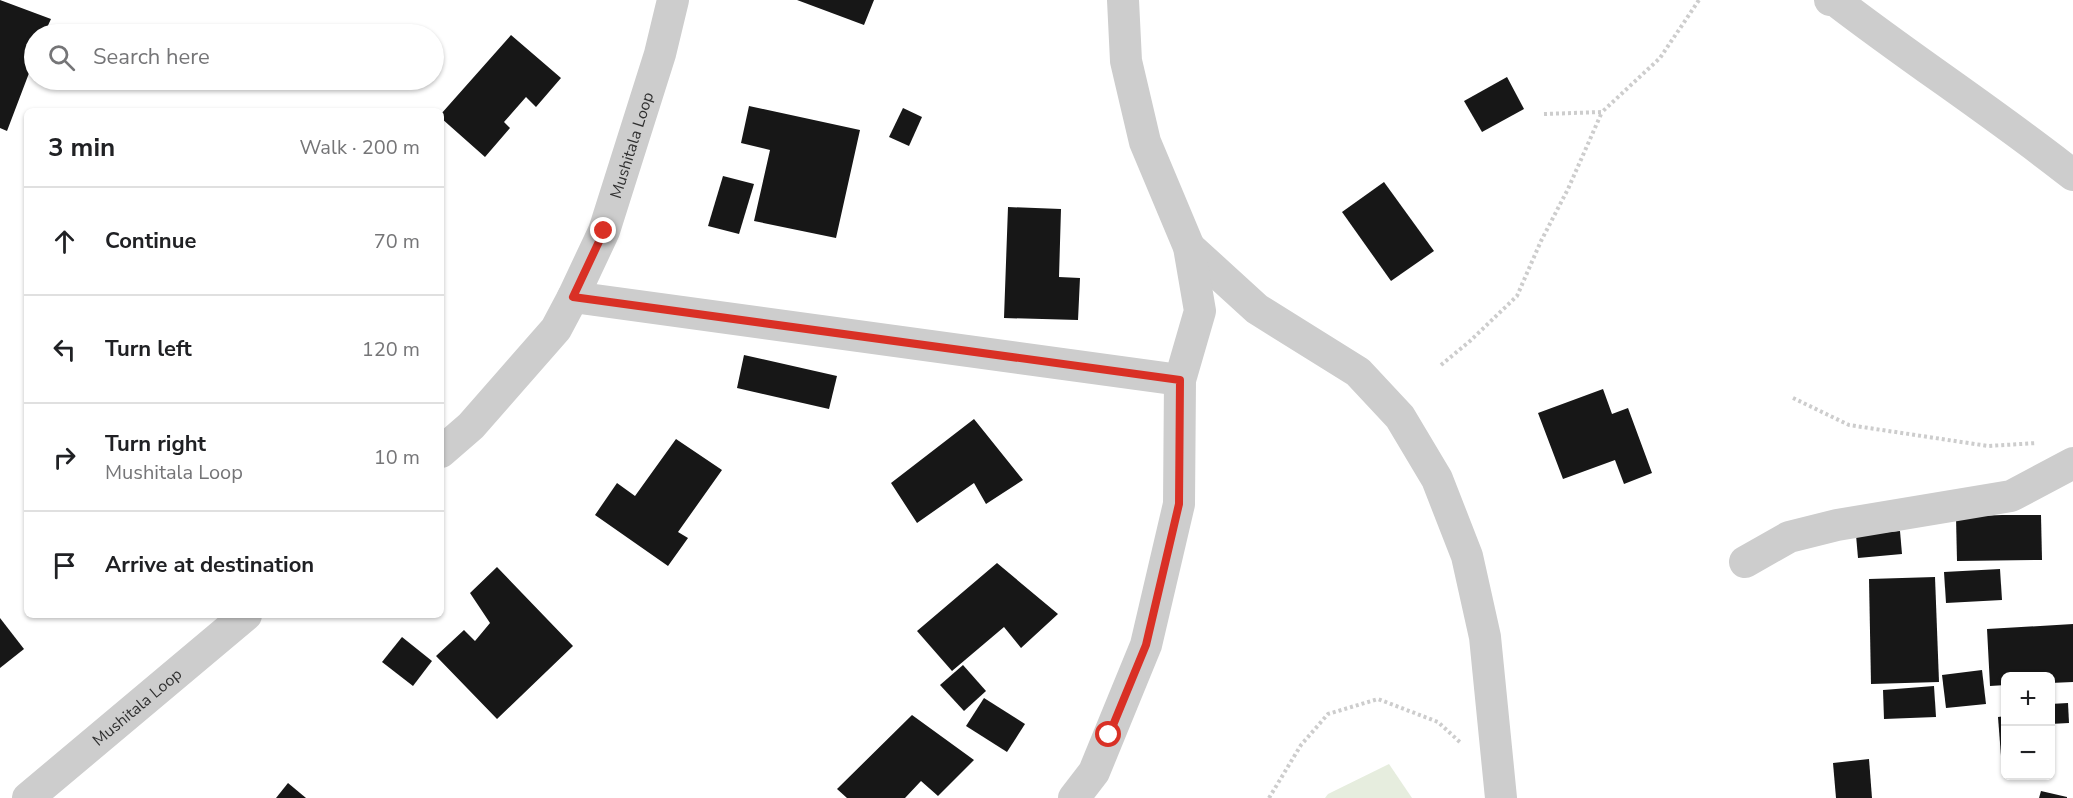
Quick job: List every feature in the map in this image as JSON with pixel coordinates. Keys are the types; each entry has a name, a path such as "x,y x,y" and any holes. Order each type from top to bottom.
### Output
{"street":[{"name":"Mushitala Loop","path":"444,449 471,426 556,329 573,297 604,231 660,54 673,0"},
{"path":"1074,798 1094,772 1146,645 1179,504 1180,380 1200,311 1189,247 1144,142 1126,61 1123,0"},
{"path":"1830,0 1836,1 1893,46 1968,96 2073,175"},
{"path":"1189,247 1257,309 1358,372 1400,417 1437,479 1467,556 1485,637 1501,798"},
{"path":"573,297 1180,380"},
{"path":"1745,562 1789,537 1838,525 2011,496 2073,463"},
{"name":"Mushitala Loop","path":"28,798 242,618"}],"path":[{"path":"1441,365 1517,296 1602,112 1660,58 1699,0"},
{"path":"1544,114 1602,112"},
{"path":"1793,398 1849,425 1988,446 2048,442"},
{"path":"1269,798 1301,745 1328,714 1378,699 1438,722 1470,751"}],"green space":[{"path":"1389,764 1412,798 1325,798 1328,794"}],"building":[{"path":"0,0 51,19 49,24 24,24 24,86 7,131 0,128"},
{"path":"797,0 874,0 864,25"},
{"path":"511,35 561,78 536,107 526,97 504,122 510,128 485,157 444,121 444,111"},
{"path":"1507,77 1524,109 1482,132 1464,101"},
{"path":"749,106 860,130 836,238 754,221 770,150 741,143"},
{"path":"903,108 922,117 909,146 889,137"},
{"path":"723,176 754,184 739,234 708,226"},
{"path":"1384,182 1434,251 1391,281 1342,212"},
{"path":"1008,207 1061,209 1059,277 1080,278 1078,320 1004,318"},
{"path":"744,355 837,376 829,409 737,388"},
{"path":"1603,389 1612,414 1628,408 1652,473 1624,484 1615,460 1563,479 1538,413"},
{"path":"974,419 1023,480 986,504 974,483 917,523 891,483"},
{"path":"676,439 722,470 678,532 688,538 668,566 595,515 617,483 635,496"},
{"path":"2041,515 2042,560 1957,561 1956,517"},
{"path":"1900,531 1902,554 1858,558 1856,535"},
{"path":"997,563 1058,614 1021,648 1004,627 952,671 917,631"},
{"path":"497,567 573,646 497,719 436,656 464,630 475,641 490,623 470,593"},
{"path":"2000,569 2002,600 1946,603 1944,572"},
{"path":"1935,577 1939,682 1871,684 1869,579"},
{"path":"0,618 24,649 0,668"},
{"path":"2073,624 2073,682 2055,683 2055,672 2001,672 2001,685 1990,686 1987,629"},
{"path":"402,637 432,661 413,686 382,662"},
{"path":"963,665 986,691 964,711 940,685"},
{"path":"1982,670 1986,704 1946,708 1942,675"},
{"path":"1934,686 1936,717 1884,719 1883,690"},
{"path":"984,698 1025,724 1007,752 966,726"},
{"path":"2068,703 2069,723 2055,724 2055,704"},
{"path":"912,715 974,760 938,796 921,781 905,798 847,798 837,789"},
{"path":"1998,717 2001,717 2001,756"},
{"path":"1869,759 1872,798 1836,798 1833,763"},
{"path":"288,783 306,798 276,798"},
{"path":"2041,791 2067,797 2067,798 2039,798"}],"route":[{"path":"604,231 573,297 1180,380 1179,504 1146,645 1109,735"}]}
